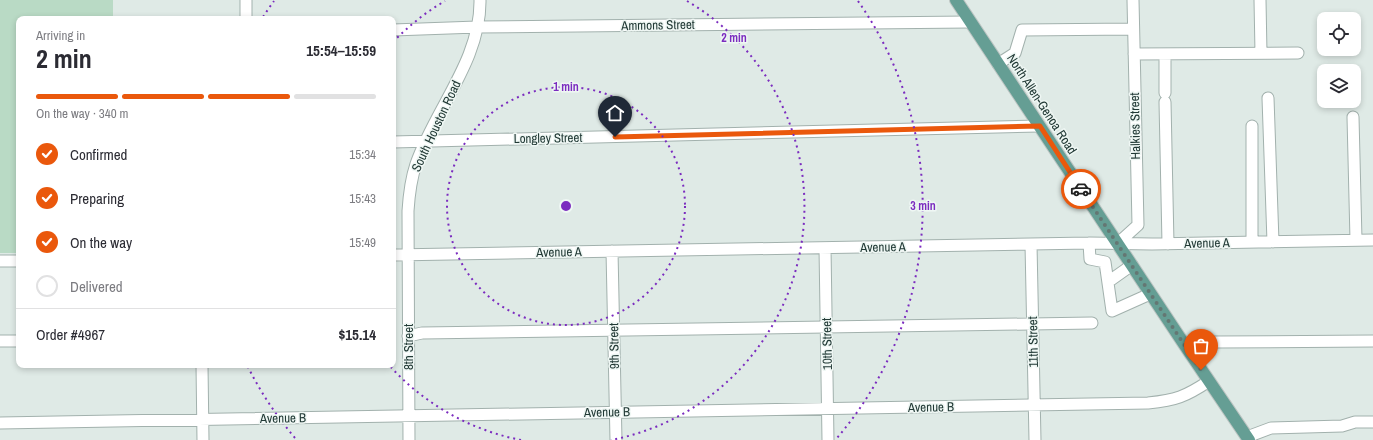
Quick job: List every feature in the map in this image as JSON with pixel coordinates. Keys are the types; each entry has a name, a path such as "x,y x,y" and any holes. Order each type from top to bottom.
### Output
{"main road":[{"name":"North Allen-Genoa Road","path":"956,0 1150,294 1248,439"}],"street":[{"path":"246,0 246,16"},
{"name":"South Houston Road","path":"408,255 408,212 410,186 416,163 474,43 478,27 480,0"},
{"name":"Halkies Street","path":"1117,244 1138,225 1133,0"},
{"path":"1260,0 1261,53"},
{"name":"Ammons Street","path":"396,30 478,27 970,22"},
{"path":"998,64 1015,53 1022,30 1133,29"},
{"path":"1134,54 1298,53"},
{"path":"1165,54 1168,244"},
{"path":"1268,98 1274,242"},
{"path":"1353,117 1356,240"},
{"name":"Longley Street","path":"396,142 1040,126"},
{"path":"1252,126 1252,242"},
{"name":"Avenue A","path":"396,255 1089,243 1168,244 1373,240"},
{"path":"1089,243 1090,259 1106,262 1112,311 1150,294"},
{"name":"11th Street","path":"1031,244 1035,440"},
{"name":"10th Street","path":"825,248 828,440"},
{"name":"9th Street","path":"612,251 616,440"},
{"name":"8th Street","path":"408,255 409,440"},
{"path":"0,261 16,261"},
{"path":"1108,282 1132,265"},
{"path":"408,336 422,333 1092,323"},
{"path":"0,341 16,341"},
{"path":"1186,347 1216,342 1373,341"},
{"path":"202,368 203,440"},
{"name":"Avenue B","path":"0,423 1148,403 1181,398 1209,381"},
{"path":"1248,439 1271,428 1342,426 1356,422 1373,422"}],"green space":[{"path":"0,0 113,0 113,16 16,16 16,253 0,253"}],"way so far":[{"path":"1081,189 1201,370"}],"route":[{"path":"615,137 1040,126 1081,189"}]}
